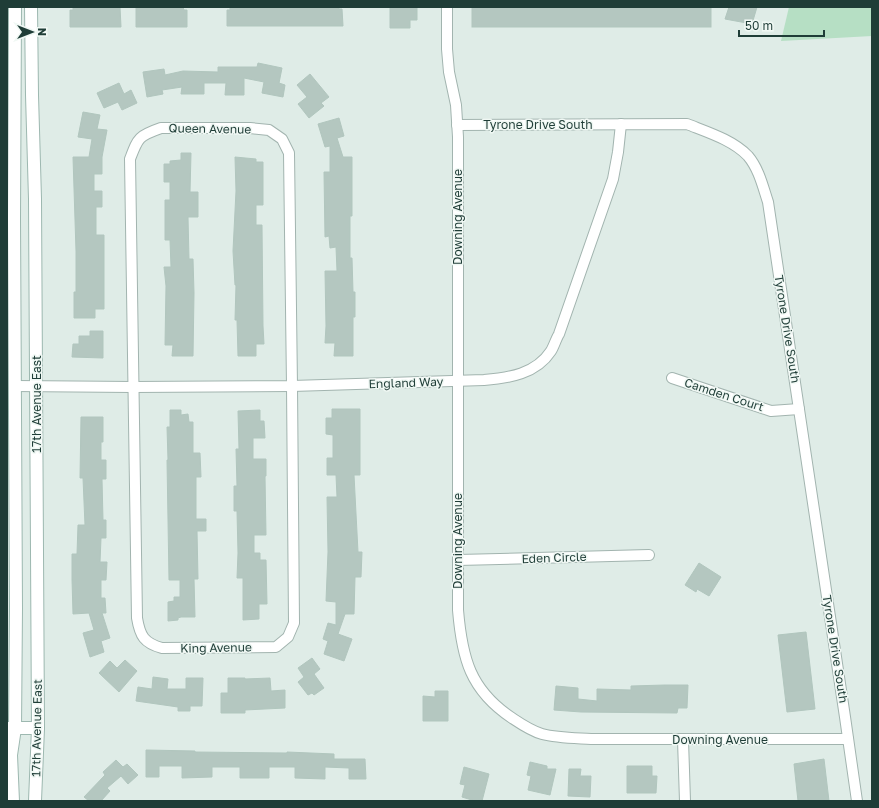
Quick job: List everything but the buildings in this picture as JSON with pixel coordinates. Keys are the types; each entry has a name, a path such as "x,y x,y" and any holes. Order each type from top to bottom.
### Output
{"street":[{"name":"17th Avenue East","path":"13,801 11,728 16,608 14,218 15,7"},
{"name":"17th Avenue East","path":"31,7 37,386 38,728 35,801"},
{"name":"Downing Avenue","path":"447,7 447,49 449,72 456,105 457,125 458,610 460,639 477,685 486,696 505,713 525,727 540,734 558,737 591,739 683,740 848,739"},
{"name":"England Way","path":"15,386 133,388 292,386 458,381 501,378 521,374 541,362 551,351 559,334 613,179 621,124"},
{"name":"Tyrone Drive South","path":"457,125 687,124 735,146 748,157 760,176 768,202 846,717 857,801"},
{"name":"Queen Avenue","path":"133,388 130,159 137,141 147,133 161,128 250,128 269,130 282,138 289,154 292,386"},
{"name":"Camden Court","path":"672,378 771,410 799,409"},
{"name":"King Avenue","path":"133,388 137,618 139,632 150,645 162,648 276,647 288,637 294,622 292,386"},
{"name":"Eden Circle","path":"458,560 649,555"},
{"path":"11,728 38,728"},
{"path":"683,740 685,801"}],"green space":[{"path":"789,7 872,7 872,36 781,41"}]}
